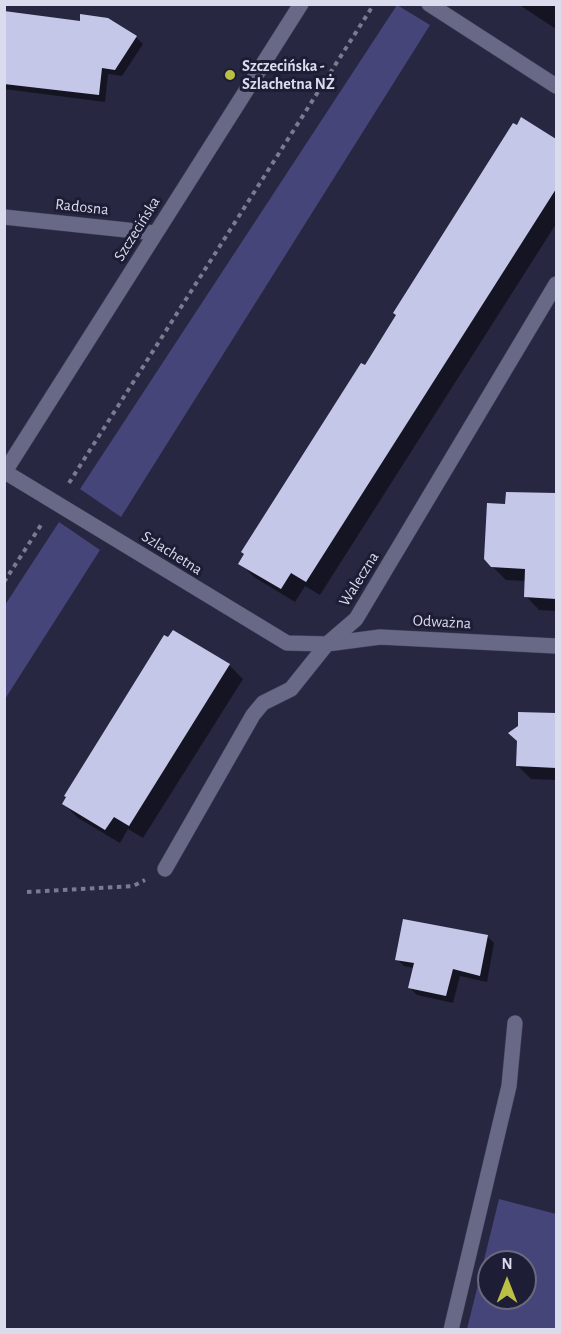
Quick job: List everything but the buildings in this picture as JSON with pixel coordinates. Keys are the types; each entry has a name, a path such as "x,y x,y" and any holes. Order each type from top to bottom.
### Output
{"street":[{"name":"Szczecińska","path":"5,473 301,4"},
{"path":"429,4 556,86"},
{"name":"Radosna","path":"4,217 155,234"},
{"name":"Waleczna","path":"165,869 253,715 263,703 291,688 327,644 356,619 556,284"},
{"name":"Szlachetna","path":"5,473 270,634 287,643 327,644"},
{"name":"Odważna","path":"327,644 380,637 556,646"},
{"path":"451,1329 509,1086 515,1023"}],"path":[{"path":"4,582 374,4"},
{"path":"27,892 133,886 165,869"}],"shaded area":[{"path":"397,5 430,25 121,517 80,489"},
{"path":"59,522 100,550 5,699 5,605"},
{"path":"499,1199 556,1214 556,1329 467,1329 477,1288 477,1310 537,1310 537,1250 486,1250"}],"place":[{"name":"Szczecińska - Szlachetna NŻ","path":"230,75"}]}
